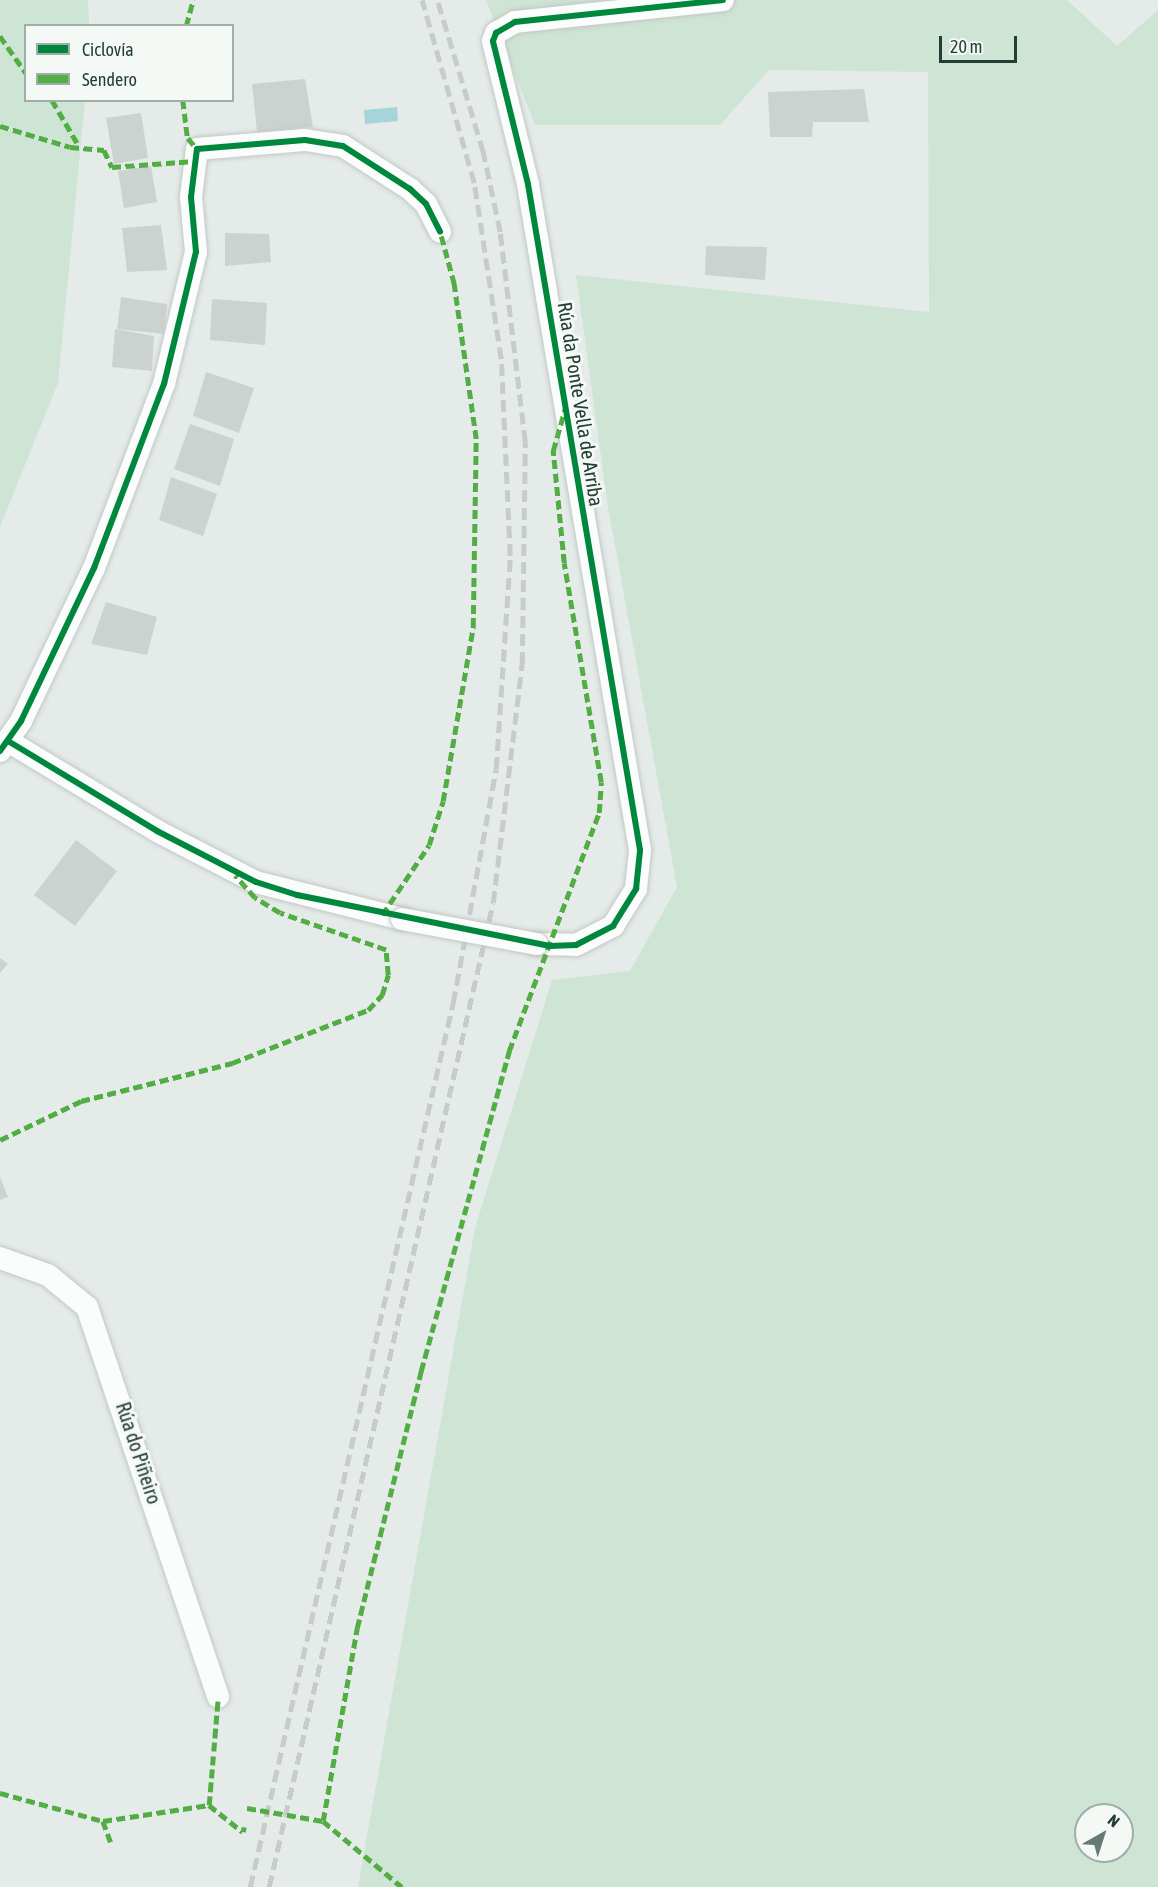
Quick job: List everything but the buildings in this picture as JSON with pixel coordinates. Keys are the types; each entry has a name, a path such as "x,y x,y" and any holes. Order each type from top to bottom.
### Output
{"street":[{"name":"Rúa da Ponte Vella de Arriba","path":"4,746 157,831 256,882 402,919 537,944 576,945 613,926 636,889 640,850 530,196 493,41 495,33 515,22 723,0"},
{"path":"4,746 125,496 164,384 196,252 191,197 196,149 304,140 344,146 410,189 426,204 440,232"},
{"name":"Rúa do Piñeiro","path":"0,1258 48,1275 87,1307 218,1697"}],"green space":[{"path":"0,0 88,0 89,24 24,24 24,102 85,102 58,383 0,527"},
{"path":"486,0 1067,0 1117,46 1158,10 1158,1887 358,1887 475,1228 552,980 630,971 677,887 608,507 576,275 929,312 928,72 769,70 720,125 535,125"}],"water":[{"path":"397,107 398,121 365,124 364,110"}],"railway":[{"path":"250,1887 453,1003 496,769 510,556 501,359 474,183 422,0"},
{"path":"269,1887 493,903 522,664 525,442 500,232 483,152 437,0"}],"marked path":[{"path":"187,24 193,0"},
{"path":"0,36 24,70"},
{"path":"53,102 79,146"},
{"path":"183,102 188,138 197,149"},
{"path":"0,126 70,147 104,150 112,167 195,161"},
{"path":"382,915 429,845 443,801 473,627 476,439 454,284 440,232"},
{"path":"247,1808 323,1821 357,1628 421,1371 509,1051 599,813 601,782 564,563 553,451 565,409"},
{"path":"0,1140 81,1101 232,1063 368,1010 382,995 388,975 386,950 280,913 255,898 235,876"},
{"path":"209,1805 218,1697"},
{"path":"0,1793 103,1821 112,1846"},
{"path":"103,1821 209,1805 243,1832 244,1827"},
{"path":"323,1821 402,1887"}],"cycle path":[{"path":"8,741 157,831 256,882 297,895 550,946 576,945 613,926 636,889 640,850 528,184 493,41 496,33 515,22 723,0"},
{"path":"0,751 21,721 94,568 164,384 196,252 191,197 197,149 305,140 343,146 410,189 426,204 440,232"}]}
